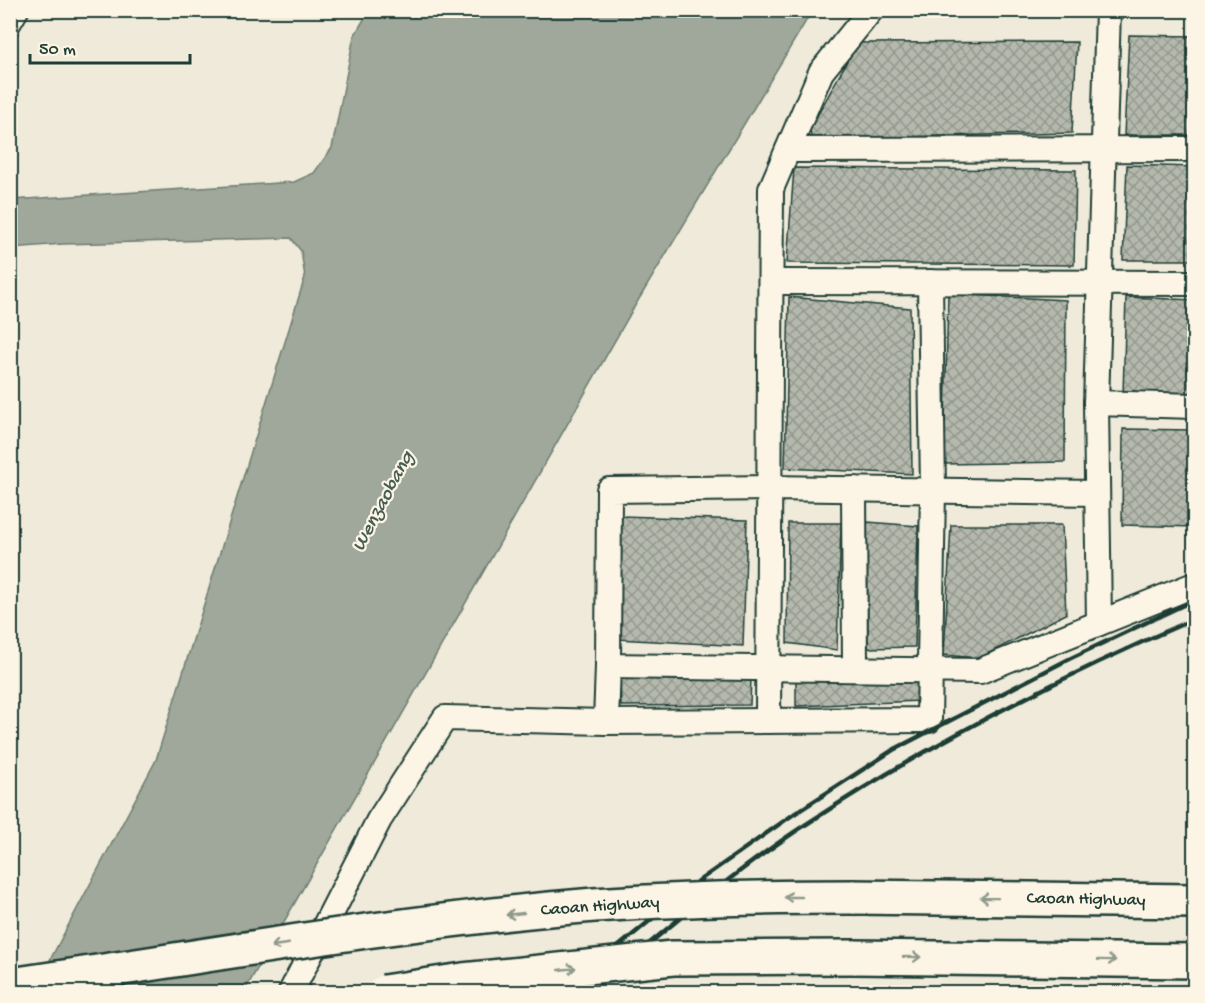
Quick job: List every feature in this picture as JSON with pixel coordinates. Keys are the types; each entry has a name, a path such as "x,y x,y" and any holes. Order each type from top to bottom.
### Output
{"highway":[{"name":"Caoan Highway","path":"10,985 461,919 593,905 735,897 1194,901"},
{"path":"384,993 463,980 673,958 853,957 1194,961"}],"street":[{"path":"768,721 771,189 821,72 871,10"},
{"path":"1099,623 1096,403 1108,10"},
{"path":"788,150 1194,150"},
{"path":"771,282 1194,283"},
{"path":"291,993 379,820 445,718 606,722 929,720 933,490 930,282"},
{"path":"1096,403 1194,406"},
{"path":"606,722 609,490 770,488 1097,493"},
{"path":"854,489 855,668"},
{"path":"608,666 980,671 1194,585"}],"lane":[{"path":"10,32 23,10"}],"water":[{"name":"Wenzaobang","path":"369,11 812,11 633,309 244,992 33,992 156,760 305,277 301,251 291,238 63,244 11,248 11,200 294,182 314,173 332,148 354,36"}],"building":[{"path":"1129,35 1194,36 1194,135 1124,135"},
{"path":"1077,42 1072,133 811,139 810,129 857,43"},
{"path":"1127,165 1194,167 1194,260 1123,260"},
{"path":"794,168 1076,170 1074,265 787,263"},
{"path":"948,294 1066,300 1065,462 944,464"},
{"path":"789,297 910,308 912,474 785,468"},
{"path":"1126,297 1194,300 1194,393 1123,394"},
{"path":"1123,429 1194,430 1194,527 1122,525"},
{"path":"621,516 747,520 743,646 617,639"},
{"path":"867,522 918,526 915,647 868,648"},
{"path":"788,523 841,523 837,650 787,643"},
{"path":"951,525 1062,525 1066,614 979,658 944,655"},
{"path":"751,677 750,705 621,706 620,678"},
{"path":"917,678 920,701 796,706 796,679"}],"railway":[{"path":"563,992 697,882 794,814 893,750 1071,658 1194,600"},
{"path":"591,992 750,864 852,795 995,713 1094,664 1194,619"}]}
